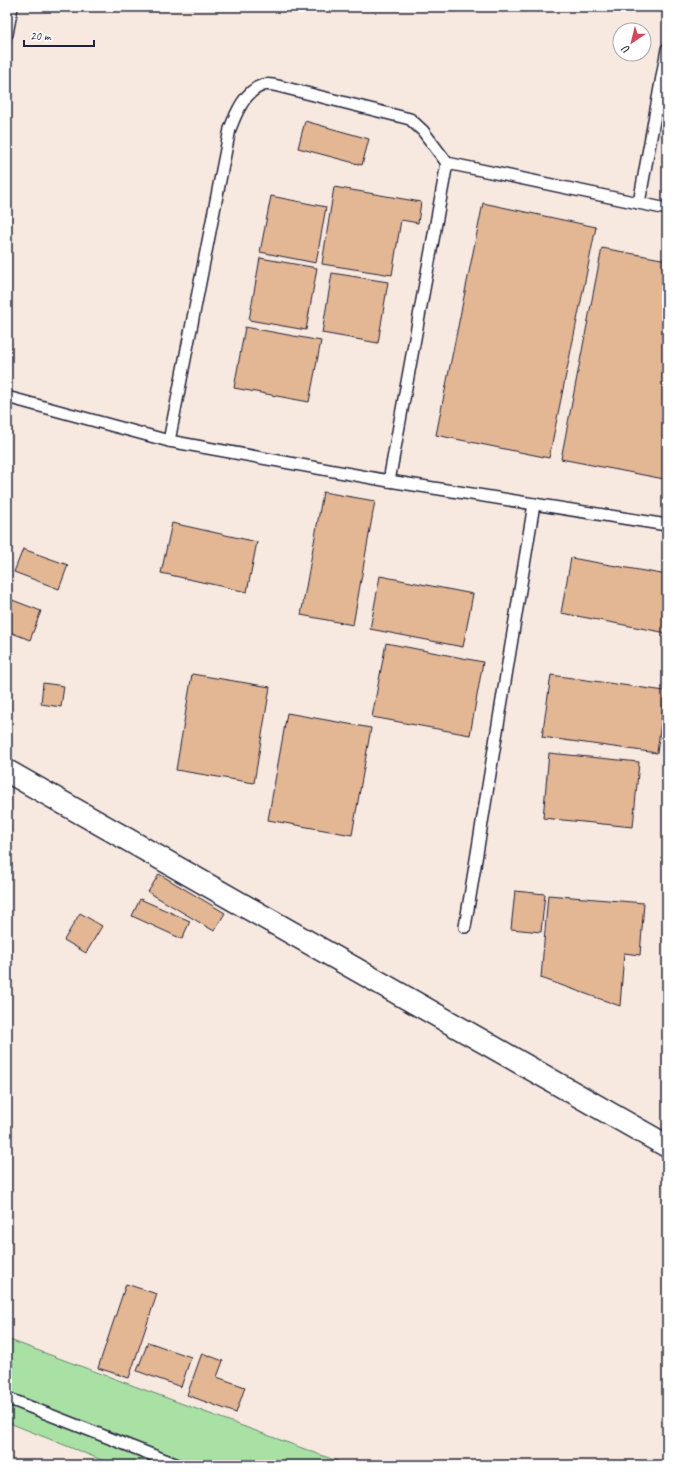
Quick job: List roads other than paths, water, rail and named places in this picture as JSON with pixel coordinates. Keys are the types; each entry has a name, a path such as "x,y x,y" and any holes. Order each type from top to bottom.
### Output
{"street":[{"path":"7,771 667,1146"}],"lane":[{"path":"7,34 12,7"},
{"path":"639,203 667,49"},
{"path":"169,441 230,128 238,108 253,90 264,85 278,86 410,119 423,131 447,163 667,209"},
{"path":"390,481 447,163"},
{"path":"7,397 169,441 390,481 667,525"},
{"path":"465,927 534,504"},
{"path":"7,1398 178,1465"}]}
